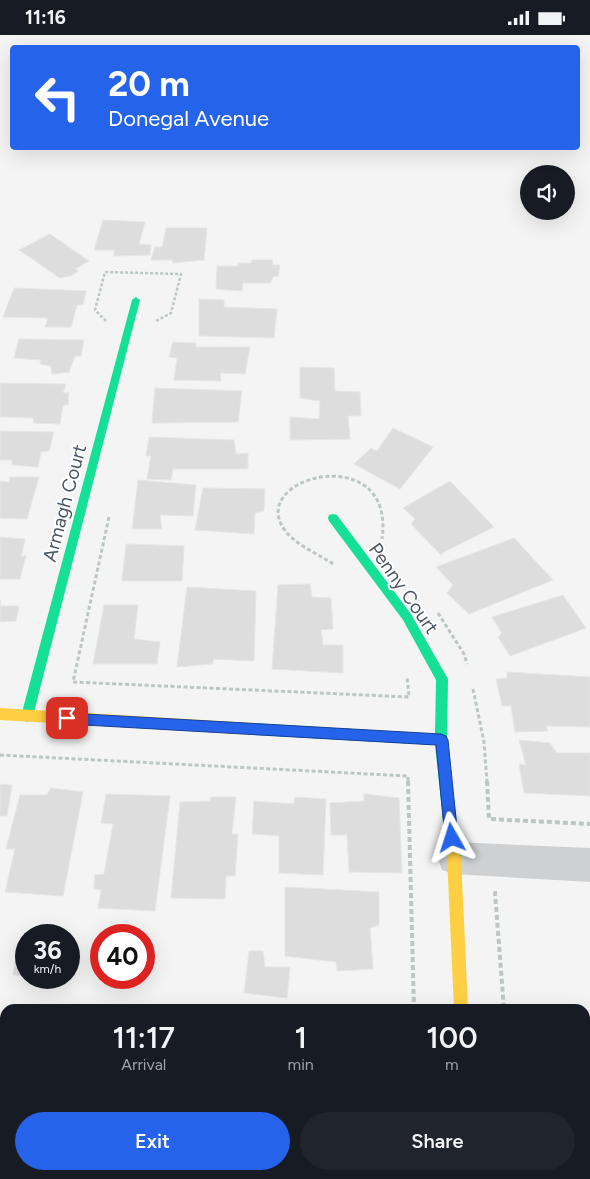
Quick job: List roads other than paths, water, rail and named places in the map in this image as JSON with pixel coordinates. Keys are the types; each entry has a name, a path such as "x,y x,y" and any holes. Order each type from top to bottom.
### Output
{"street":[{"name":"Armagh Court","path":"27,716 136,300"},
{"name":"Penny Court","path":"333,518 407,617 442,679 441,740 454,858 462,1004"},
{"path":"0,715 441,740"},
{"path":"454,858 590,865"}]}
